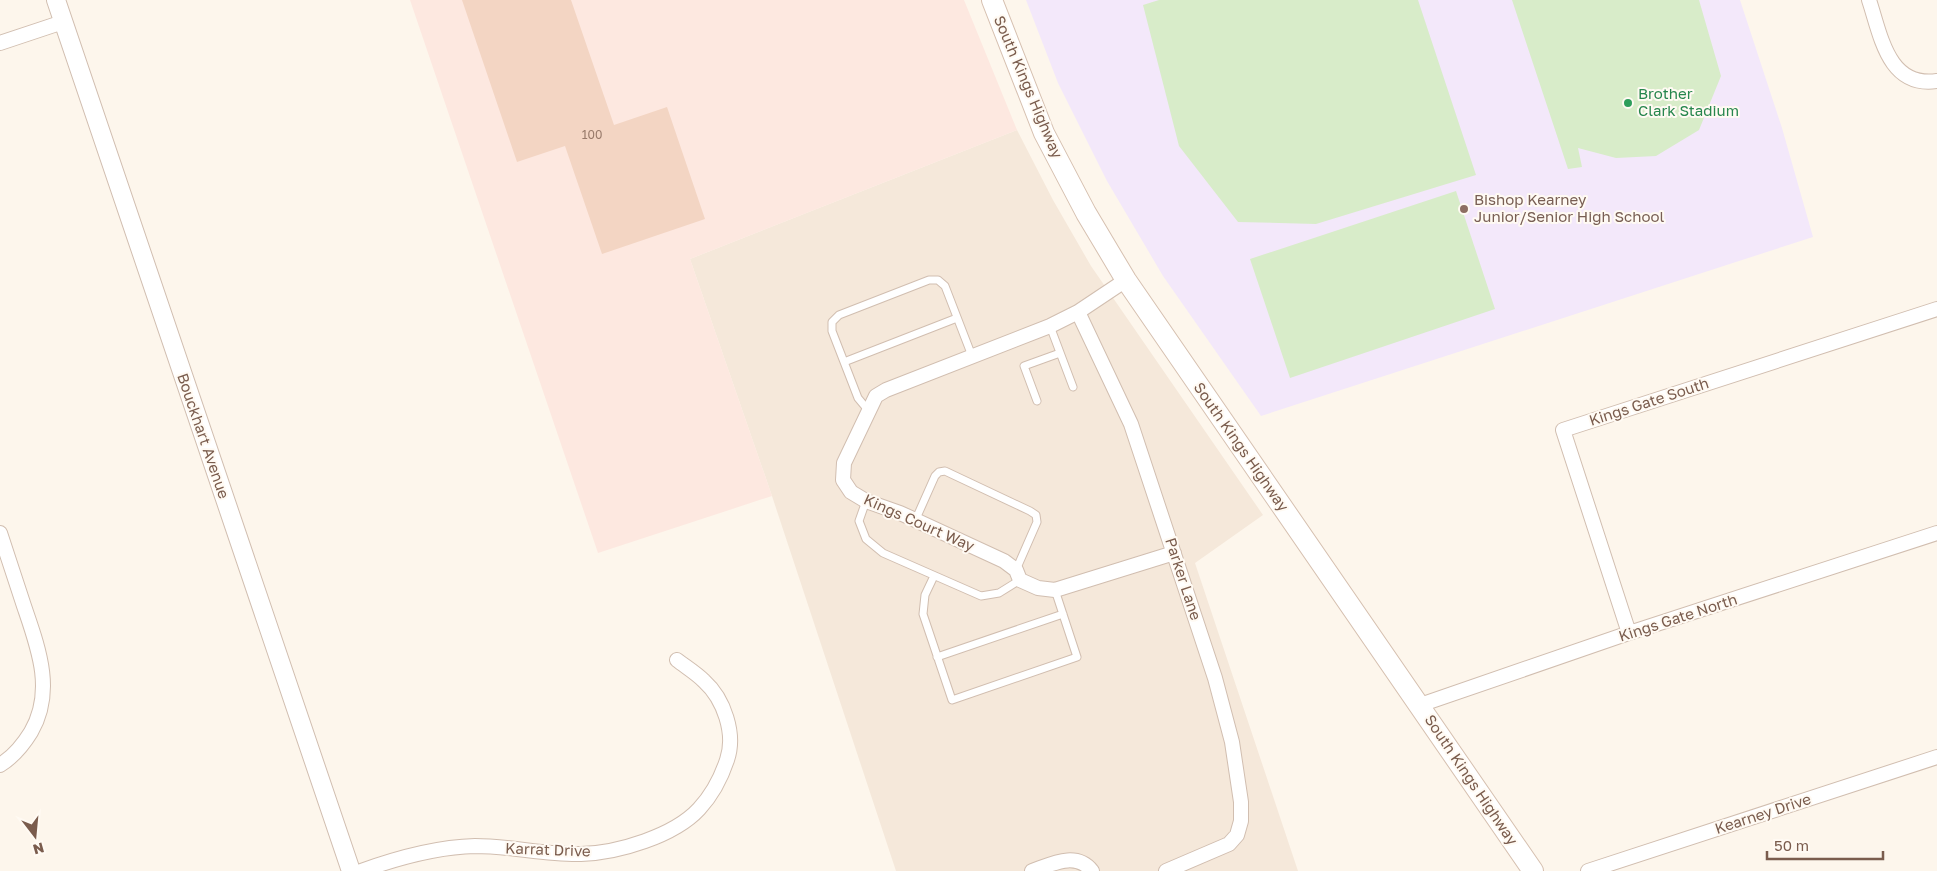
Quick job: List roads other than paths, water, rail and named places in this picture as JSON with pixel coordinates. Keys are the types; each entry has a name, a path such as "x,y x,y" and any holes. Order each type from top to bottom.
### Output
{"main road":[{"name":"South Kings Highway","path":"992,0 1044,133 1086,212 1126,280 1533,871"}],"street":[{"name":"Bouckhart Avenue","path":"56,0 351,871"},
{"path":"1869,0 1885,47 1892,62 1901,73 1910,79 1924,82 1937,81"},
{"path":"0,43 63,22"},
{"path":"1078,312 1126,280"},
{"name":"Kings Gate South","path":"1629,633 1563,430 1937,308"},
{"name":"Kings Court Way","path":"1078,312 1050,326 886,390 876,396 844,463 843,480 851,492 866,502 900,513 1004,561 1018,575 1038,588 1055,590 1174,553"},
{"name":"Parker Lane","path":"1078,312 1131,424 1225,714 1236,767 1241,821 1237,835 1229,844 1166,871"},
{"path":"0,533 40,656 44,699 37,722 23,745 0,766"},
{"name":"Kings Gate North","path":"1420,705 1629,633 1937,533"},
{"name":"Karrat Drive","path":"361,871 385,863 457,847 478,846 582,854 606,851 632,845 678,826 698,810 712,793 729,756 730,738 726,718 718,698 705,681 677,660"},
{"name":"Kearney Drive","path":"1588,871 1937,758"},
{"path":"1032,871 1066,860 1076,860 1087,865 1092,871"}],"lane":[{"path":"868,410 858,398 832,331 832,322 840,315 930,280 938,280 945,286 972,356"},
{"path":"844,362 957,318"},
{"path":"1050,326 1073,387"},
{"path":"1037,401 1024,366 1060,353"},
{"path":"866,502 859,521 866,539 883,552 981,596 999,593 1018,575 1037,522 1036,515 1030,510 945,471 939,472 935,476 915,521"},
{"path":"934,576 925,595 923,614 952,700 1077,657 1055,590"},
{"path":"937,657 1063,614"}],"place":[{"name":"Brother Clark Stadium","path":"1628,103"},
{"name":"Bishop Kearney Junior/Senior High School","path":"1464,209"}]}
